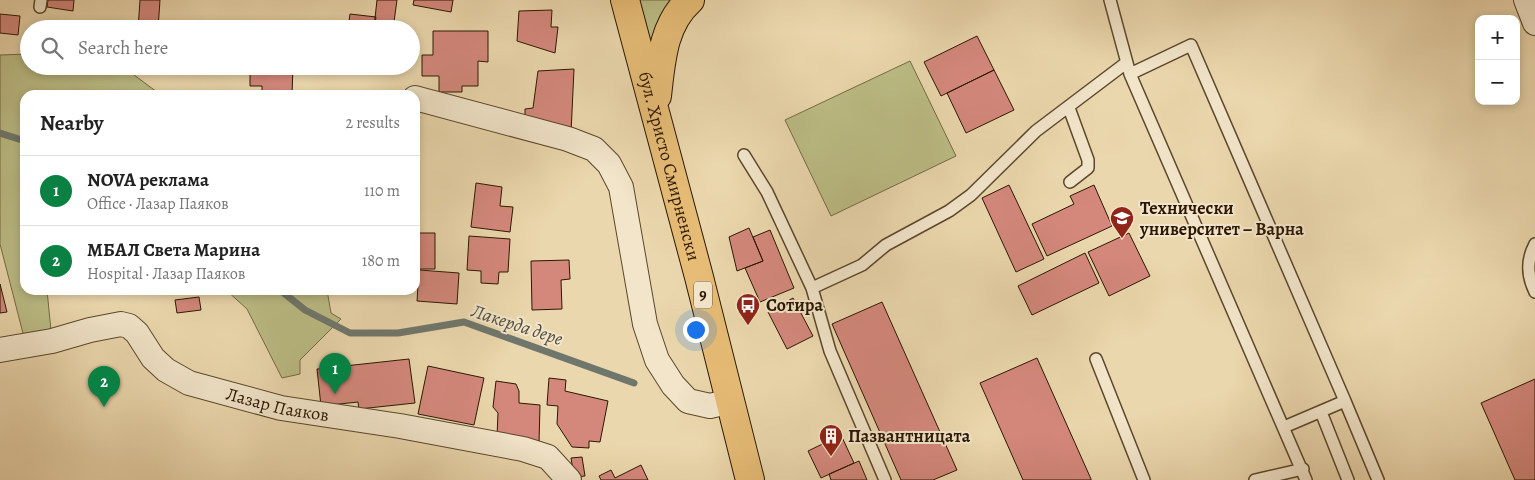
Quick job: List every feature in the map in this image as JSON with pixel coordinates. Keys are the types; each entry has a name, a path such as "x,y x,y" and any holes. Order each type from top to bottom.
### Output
{"main road":[{"name":"9","path":"655,110 665,41 677,12 690,0"},
{"name":"бул. Христо Смирненски","path":"629,1 750,480"}],"street":[{"path":"1526,0 1535,23"},
{"path":"420,99 568,139 594,149 609,164 620,187 645,324 657,360 673,385 688,401 710,406 731,401"},
{"name":"Лазар Паяков","path":"0,350 52,341 90,330 121,324 129,326 137,334 153,358 166,370 189,383 281,408 400,426 523,449 548,457 569,480"}],"lane":[{"path":"1110,0 1128,68 1305,475 1255,480"},
{"path":"812,288 862,265 886,245 949,211 971,195 1036,131 1128,68 1191,45 1378,480"},
{"path":"1069,108 1088,160 1088,168 1070,182"},
{"path":"744,156 767,192 812,288 830,351 885,480"},
{"path":"1535,244 1530,258 1529,271 1535,292"},
{"path":"1096,360 1144,480"},
{"path":"1284,427 1345,401"},
{"path":"1321,412 1348,480"}],"green space":[{"path":"625,0 690,0 660,69"},
{"path":"20,54 20,75 134,75 154,90 20,90 20,295 47,295 52,341 26,345 0,244 0,55"},
{"path":"910,61 956,156 831,216 785,120"},
{"path":"232,295 328,295 331,313 341,319 300,360 300,374 282,378 247,309"}],"building":[{"path":"48,0 74,0 73,11 47,7"},
{"path":"140,0 160,0 159,20 139,20"},
{"path":"377,0 397,0 394,20 375,20"},
{"path":"414,0 453,0 451,12 413,5"},
{"path":"552,10 551,27 558,27 555,53 517,41 519,11"},
{"path":"0,14 20,16 18,35 0,33"},
{"path":"350,14 376,17 376,20 349,20"},
{"path":"433,31 488,31 488,62 478,61 478,86 462,86 462,92 439,92 439,76 422,76 422,55 433,55"},
{"path":"977,36 994,70 941,96 924,62"},
{"path":"574,69 571,133 525,116 525,109 533,108 538,71"},
{"path":"994,70 1014,110 966,133 947,93"},
{"path":"250,75 293,75 292,90 262,90 262,86 250,86"},
{"path":"476,183 502,187 500,206 513,207 510,232 471,227"},
{"path":"1009,185 1044,259 1016,272 982,198"},
{"path":"1094,185 1112,226 1047,256 1032,224 1074,204 1070,196"},
{"path":"749,228 763,261 737,271 729,237"},
{"path":"770,230 794,288 760,302 745,268 763,261 753,237"},
{"path":"420,233 435,233 435,269 420,269"},
{"path":"1129,233 1150,276 1109,296 1088,252"},
{"path":"469,236 510,239 508,272 499,272 498,284 481,283 481,271 467,270"},
{"path":"1085,253 1099,283 1032,315 1018,286"},
{"path":"569,260 570,279 561,280 562,309 532,310 531,261"},
{"path":"420,270 459,273 457,304 417,301 417,295 420,295"},
{"path":"0,284 7,312 0,313"},
{"path":"199,297 201,310 177,313 175,300"},
{"path":"793,298 813,336 787,349 768,312"},
{"path":"882,302 957,470 933,480 901,480 832,324"},
{"path":"1037,358 1091,480 1023,480 980,383"},
{"path":"409,359 415,403 359,409 358,402 321,406 317,369"},
{"path":"428,366 484,378 474,425 418,414"},
{"path":"549,378 566,380 565,391 608,401 600,442 589,441 589,448 572,447 557,424 558,406 547,405"},
{"path":"1535,379 1535,480 1515,480 1481,403"},
{"path":"496,381 516,384 519,391 519,403 540,405 539,443 497,436 498,413 493,407"},
{"name":"Пазвантницата","path":"841,435 854,463 821,478 808,451"},
{"path":"582,457 585,476 574,477 571,458"},
{"name":"Пазвантницата","path":"859,461 867,480 831,480 829,474"},
{"path":"641,465 648,480 601,480 599,476 611,470 615,478"}],"waterway":[{"name":"Лакерда дере","path":"0,133 20,139"},
{"name":"Лакерда дере","path":"286,295 305,310 350,333 398,333 464,322 634,383"}],"place":[{"name":"Технически университет – Варна","path":"1122,239"},
{"name":"Сотира","path":"748,326"},
{"name":"NOVA реклама","path":"335,394"},
{"name":"МБАЛ Света Марина","path":"104,407"},
{"name":"Пазвантницата","path":"831,457"}]}
